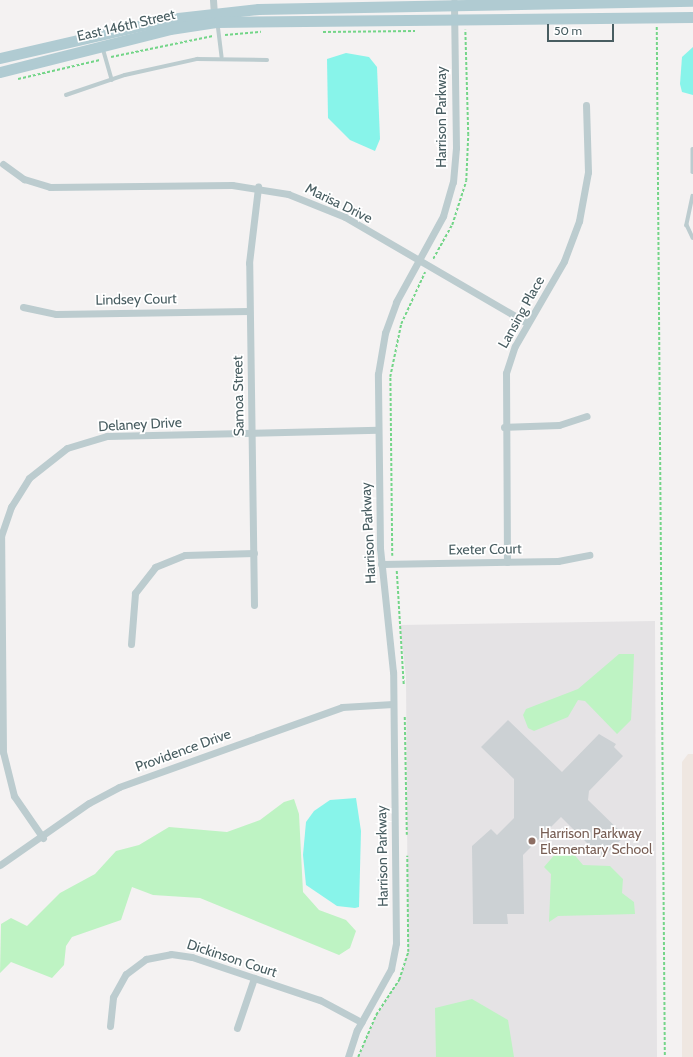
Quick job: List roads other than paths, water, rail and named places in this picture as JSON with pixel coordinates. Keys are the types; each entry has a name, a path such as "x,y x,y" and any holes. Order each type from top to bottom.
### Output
{"main road":[{"name":"East 146th Street","path":"0,58 168,19 693,1"},
{"name":"East 146th Street","path":"0,72 102,45 258,9 454,9 693,17"}],"street":[{"path":"213,0 215,18"},
{"name":"Harrison Parkway","path":"348,1057 361,1022 386,977 396,953 393,704 381,564 378,374 385,333 402,287 443,216 453,182 456,148 454,9"},
{"name":"Lansing Place","path":"507,562 504,427 506,373 527,323 564,261 580,216 588,172 586,105"},
{"name":"Marisa Drive","path":"3,164 24,179 50,187 258,187 317,204 429,266 527,323"},
{"name":"Samoa Street","path":"254,605 249,311 250,246 258,187"},
{"name":"Lindsey Court","path":"24,307 56,314 249,311"},
{"path":"504,427 559,425 587,416"},
{"name":"Delaney Drive","path":"43,838 14,796 4,762 0,536 10,506 29,478 53,456 75,445 118,435 378,430"},
{"path":"131,644 135,593 155,567 185,555 254,552"},
{"name":"Exeter Court","path":"381,564 567,561 589,555"},
{"name":"Providence Drive","path":"0,865 43,838 98,798 135,781 348,705 393,704"},
{"name":"Dickinson Court","path":"110,1026 113,997 120,981 132,968 153,957 186,956 320,1000 361,1022"},
{"path":"236,1028 254,978"}],"lane":[{"path":"215,18 221,35 222,57"},
{"path":"102,45 112,80"},
{"path":"66,95 159,66 222,57 267,60"},
{"path":"693,149 693,172"},
{"path":"693,196 687,225 693,238"}],"water":[{"path":"693,47 693,95 682,92 680,84 682,57"},
{"path":"346,53 369,57 377,67 380,139 375,151 350,140 328,118 327,59"},
{"path":"356,798 361,831 359,907 355,908 337,906 306,885 303,855 306,822 314,811 330,800"}],"place":[{"name":"Harrison Parkway Elementary School","path":"532,841"}]}
